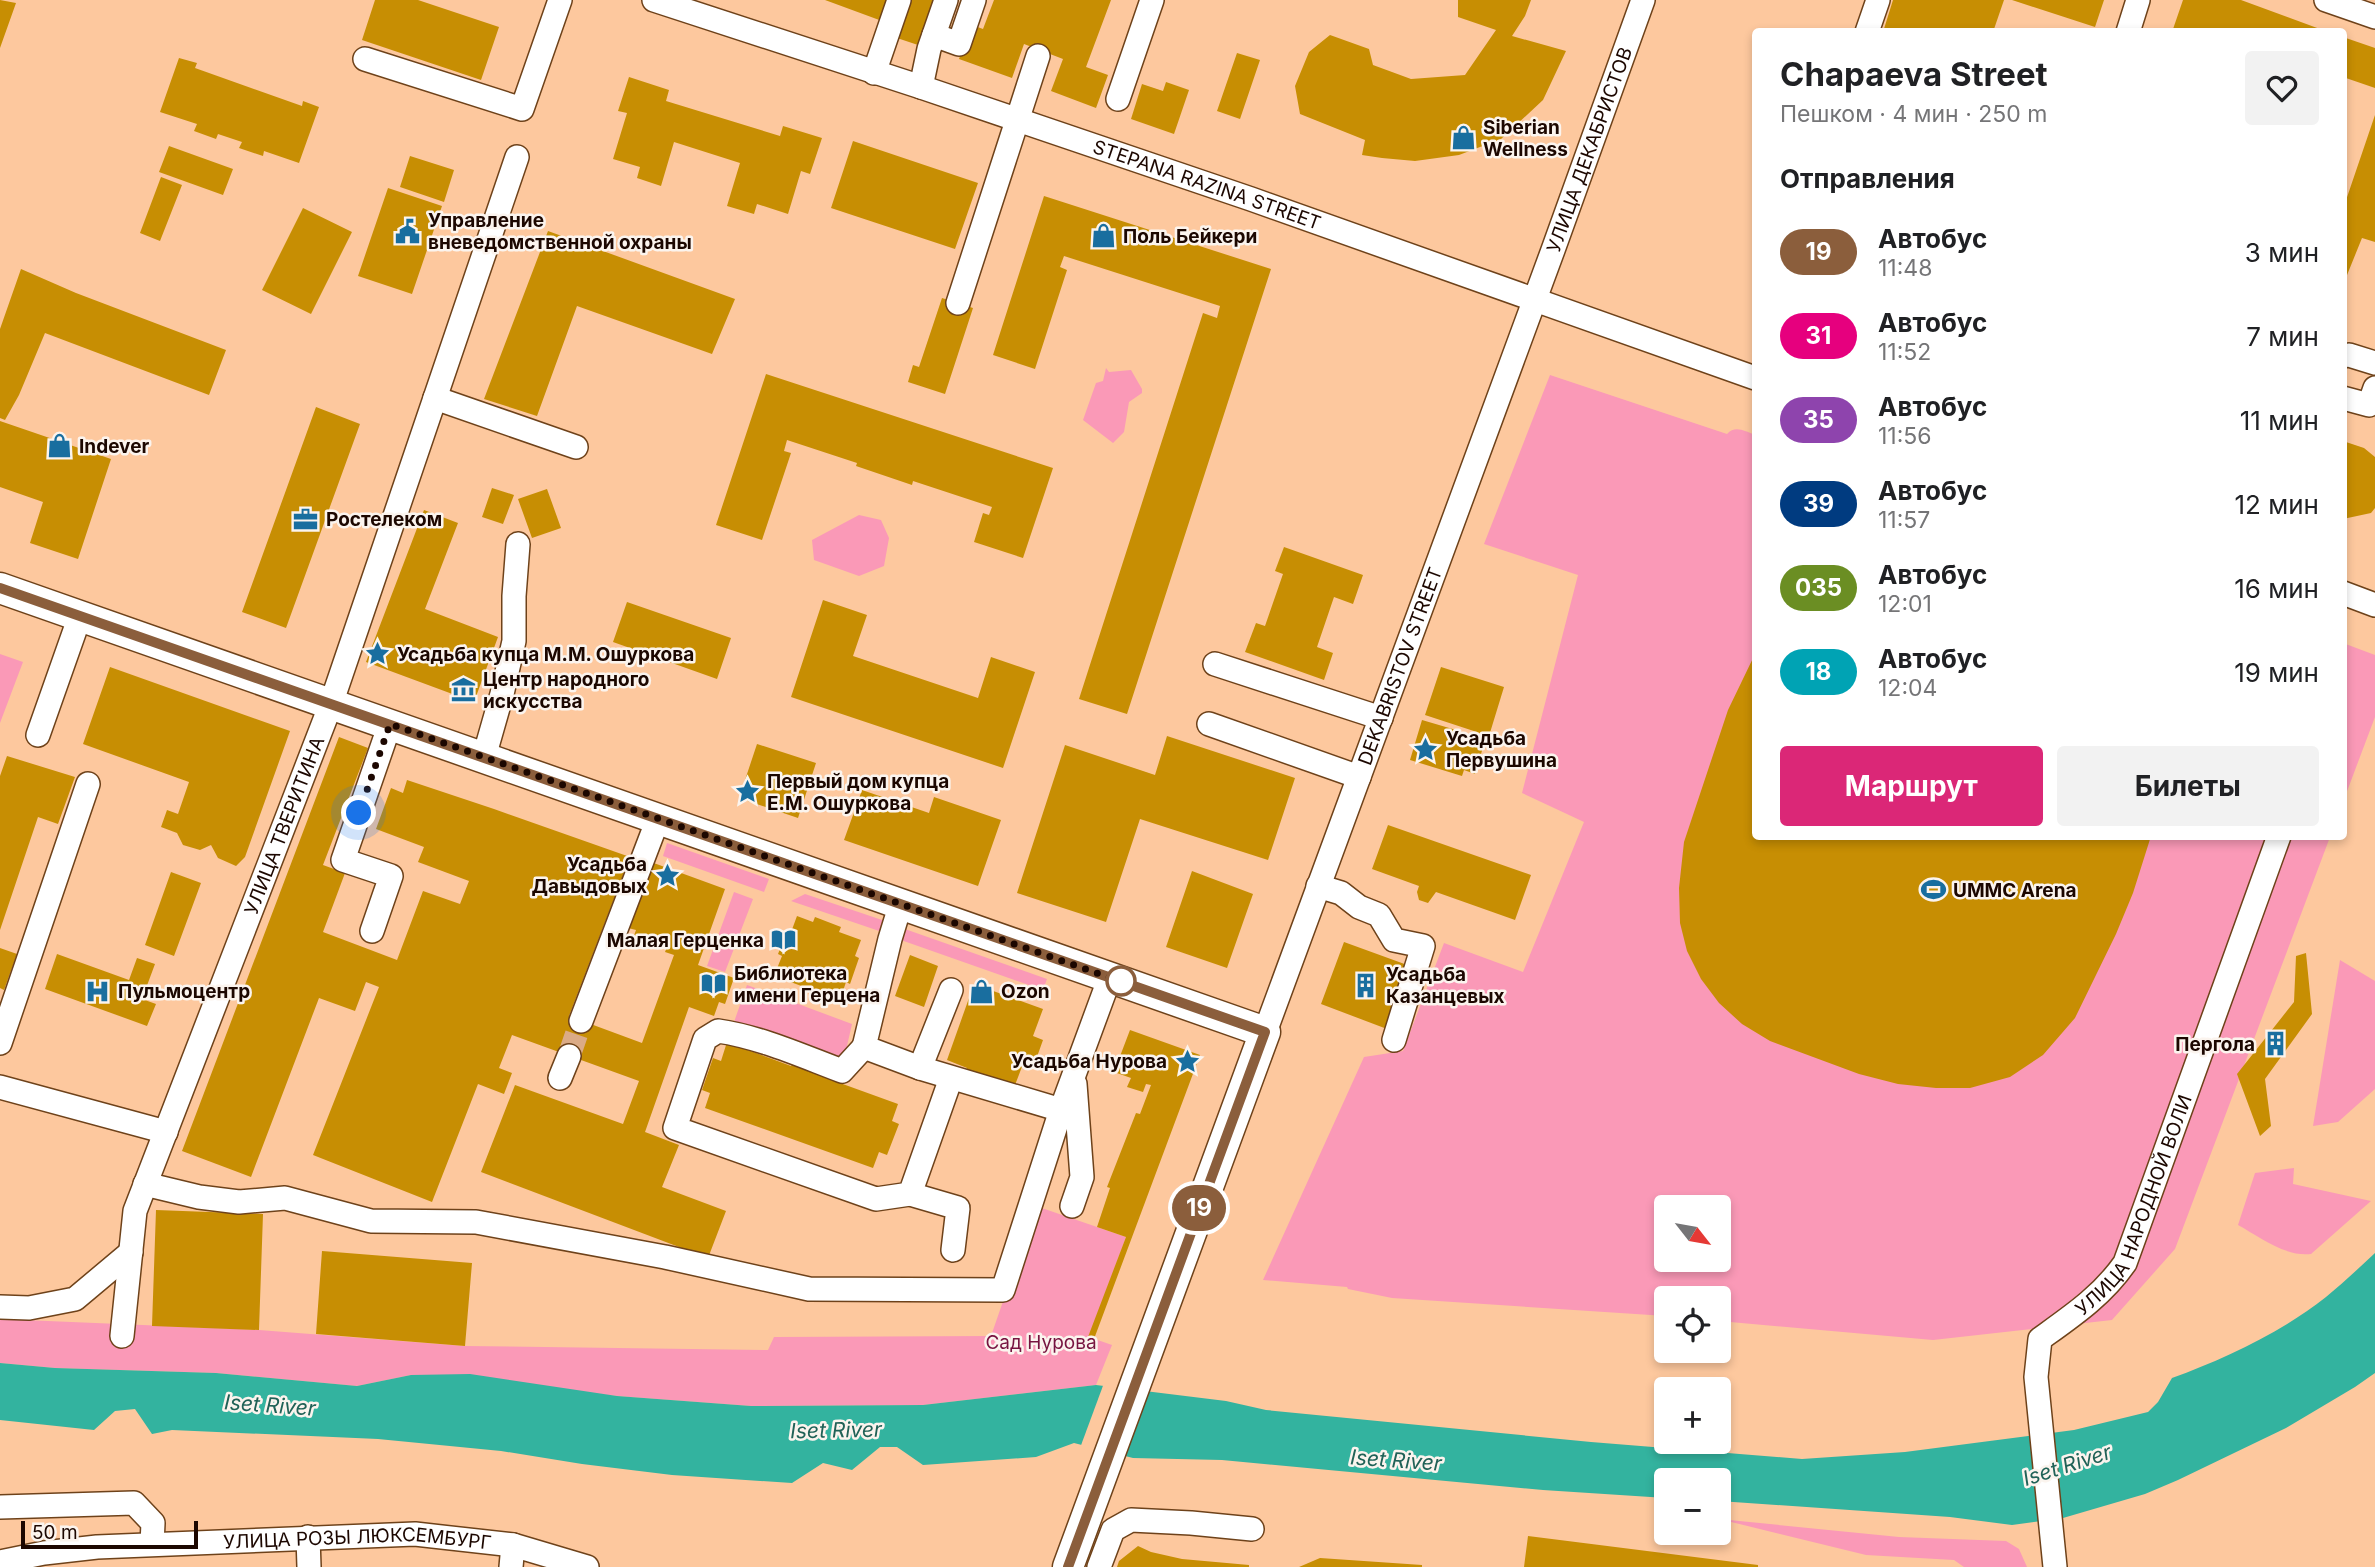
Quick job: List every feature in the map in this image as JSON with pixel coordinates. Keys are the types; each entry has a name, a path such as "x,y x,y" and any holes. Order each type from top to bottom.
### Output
{"main road":[{"path":"0,588 1265,1032 1068,1567"}],"street":[{"path":"365,59 522,109 560,0"},
{"name":"STEPANA RAZINA STREET","path":"654,0 1251,199 1752,377"},
{"path":"874,73 899,0"},
{"path":"921,87 946,0"},
{"path":"934,35 959,44 974,0"},
{"path":"1118,99 1152,0"},
{"name":"УЛИЦА ДЕКАБРИСТОВ","path":"1535,300 1643,0"},
{"path":"1868,28 1878,0"},
{"path":"2129,28 2138,0"},
{"path":"2326,0 2375,17"},
{"path":"958,303 1038,56"},
{"name":"УЛИЦА ТВЕРИТИНА","path":"122,1336 135,1211 331,704 517,157"},
{"name":"DEKABRISTOV STREET","path":"1265,1032 1535,300"},
{"path":"2347,355 2375,363"},
{"path":"2347,399 2369,405 2375,388"},
{"path":"435,398 576,447"},
{"path":"484,757 514,641 518,544"},
{"path":"2347,594 2375,605"},
{"path":"38,736 80,616"},
{"path":"1215,664 1381,718"},
{"path":"372,931 391,876 343,860 390,724"},
{"path":"1209,724 1359,777"},
{"path":"0,1043 88,784"},
{"path":"581,1021 658,818"},
{"name":"УЛИЦА НАРОДНОЙ ВОЛИ","path":"2055,1567 2036,1377 2040,1339 2090,1303 2111,1283 2125,1263 2277,840"},
{"path":"1318,886 1341,893 1359,907 1379,915 1394,940 1423,946 1394,1040"},
{"path":"901,903 864,1047 842,1071 735,1033 718,1031 705,1039 675,1128 876,1199 910,1194 958,1208 953,1250"},
{"path":"145,1184 199,1197 239,1202 285,1198 372,1221 476,1222 664,1257 808,1289 1003,1290 1061,1110 1110,977"},
{"path":"920,1068 951,990"},
{"path":"864,1047 951,1078 1061,1110"},
{"path":"560,1078 569,1056"},
{"path":"1072,1206 1082,1177 1074,1073"},
{"path":"910,1194 951,1078"},
{"path":"0,1087 166,1132"},
{"path":"0,1307 29,1308 75,1299 131,1252"},
{"path":"0,1507 134,1503 153,1523 152,1544"},
{"path":"1099,1567 1113,1530 1131,1520 1191,1522 1252,1529"},
{"name":"УЛИЦА РОЗЫ ЛЮКСЕМБУРГ","path":"0,1562 44,1553 152,1544 415,1534 512,1556 587,1567"},
{"path":"308,1537 309,1567"}],"green space":[{"path":"1106,368 1109,372 1131,370 1142,389 1142,393 1129,402 1124,432 1113,443 1083,420 1096,383 1103,381"},
{"name":"UMMC Arena","path":"1550,375 1727,434 1737,429 1752,434 1752,840 2329,840 2175,1249 2112,1320 1933,1340 1731,1322 1731,1286 1654,1286 1654,1315 1392,1298 1347,1287 1263,1280 1364,1057 1403,1051 1444,943 1523,972 1584,822 1522,793 1578,575 1484,544"},
{"path":"859,515 881,520 889,538 884,566 859,576 814,560 812,540"},
{"path":"2347,644 2375,655 2375,717 2347,791"},
{"path":"0,654 23,662 0,723"},
{"path":"667,843 769,879 764,892 663,856"},
{"path":"734,892 753,899 725,972 707,966"},
{"path":"805,894 888,922 885,933 791,901"},
{"path":"902,928 1047,979 1043,990 898,939"},
{"path":"2340,960 2375,981 2375,1089 2338,1122 2313,1126"},
{"path":"747,985 852,1024 844,1059 734,1022"},
{"path":"2294,1168 2293,1184 2371,1201 2311,1254 2282,1249 2238,1225 2255,1173"},
{"name":"Сад Нурова","path":"1036,1206 1126,1237 1089,1337 1112,1345 1096,1385 923,1405 751,1406 617,1396 411,1375 357,1386 216,1373 55,1368 0,1363 0,1319 259,1330 465,1346 768,1350 774,1337 991,1336"},
{"path":"1731,1520 1899,1537 2006,1541 2019,1549 2027,1567 1964,1567 1954,1560 1866,1555"}],"water":[{"name":"Iset River","path":"2375,1253 2375,1373 2286,1428 2145,1494 2063,1518 2012,1525 1950,1517 1731,1502 1731,1468 1654,1468 1654,1497 1543,1490 1222,1460 1133,1458 1074,1443 1036,1457 923,1465 897,1447 880,1447 852,1470 823,1463 792,1483 672,1475 501,1451 378,1439 172,1430 152,1434 135,1409 115,1411 94,1430 0,1420 0,1363 55,1368 216,1373 357,1386 411,1375 470,1374 617,1396 751,1406 923,1405 1096,1385 1226,1401 1266,1410 1654,1447 1654,1454 1731,1453 1802,1459 1905,1452 2074,1430 2148,1412 2158,1402 2172,1378 2272,1333 2309,1310"}],"pier":[{"path":"1104,1383 1150,1389 1124,1460 1080,1448"}],"building":[{"path":"0,0 16,3 0,48"},
{"path":"375,0 418,0 499,27 481,80 362,40"},
{"path":"825,0 889,0 882,21"},
{"path":"910,0 936,0 921,46 897,38"},
{"path":"994,0 1111,0 1086,67 1108,75 1096,108 1051,91 1063,59 1024,44 1012,78 959,59 972,25 983,29"},
{"path":"1458,0 1531,0 1525,16 1512,36 1566,51 1543,100 1501,139 1459,155 1415,161 1382,158 1362,155 1365,140 1300,114 1295,86 1309,52 1330,35 1369,49 1373,65 1411,79 1465,75 1496,30 1458,17"},
{"path":"1893,0 2004,0 1994,28 1884,28"},
{"path":"2012,0 2104,0 2095,27"},
{"path":"2183,0 2241,0 2317,28 2173,28"},
{"path":"2347,38 2375,48 2375,88 2347,78"},
{"path":"1237,53 1260,60 1240,119 1217,111"},
{"path":"179,58 197,63 195,68 302,106 303,101 319,107 299,163 264,151 263,156 239,148 242,142 218,134 216,139 194,131 197,124 160,112"},
{"path":"629,77 669,90 666,101 780,136 783,126 822,138 810,174 801,171 788,214 757,204 754,214 727,206 740,163 674,142 661,186 637,178 640,167 613,159 627,113 618,111"},
{"path":"1166,82 1189,90 1174,134 1131,119 1142,84 1163,91"},
{"path":"2375,115 2375,242 2362,238 2347,275 2347,197"},
{"path":"853,141 978,183 955,249 831,208"},
{"path":"169,146 233,169 223,195 159,172"},
{"path":"410,156 454,170 444,202 400,187"},
{"path":"161,177 182,185 160,241 140,233"},
{"path":"388,188 442,206 412,294 358,276"},
{"path":"1044,196 1271,269 1127,714 1079,699 1203,313 1217,318 1220,306 1064,256 1060,267 1067,270 1035,369 993,355"},
{"path":"303,208 352,232 311,314 262,290"},
{"path":"548,231 735,299 712,354 577,306 537,416 484,399"},
{"path":"21,269 76,293 226,350 209,395 45,333 19,395 5,420 0,418 0,329"},
{"path":"942,298 973,308 945,394 908,382 913,365 919,367"},
{"path":"766,374 1053,468 1023,558 974,542 983,513 989,515 992,507 913,481 912,485 787,440 784,451 791,453 762,540 716,525"},
{"path":"316,407 360,424 286,628 242,612"},
{"path":"0,421 111,459 78,559 30,543 43,502 0,487"},
{"path":"2347,442 2364,448 2375,457 2375,508 2371,513 2347,518"},
{"path":"492,488 514,495 503,524 482,517"},
{"path":"547,489 561,528 532,538 518,499"},
{"path":"424,510 458,523 425,609 498,637 474,702 366,662"},
{"path":"1284,547 1363,575 1353,604 1334,597 1317,647 1333,653 1324,680 1245,652 1256,623 1265,626 1283,574 1275,571"},
{"path":"823,600 867,615 853,656 978,698 991,657 1035,672 1003,768 791,697"},
{"path":"627,602 731,638 717,679 613,642"},
{"path":"1752,660 1752,840 2150,840 2133,893 2116,934 2075,1018 2043,1055 2010,1077 1970,1088 1898,1084 1859,1074 1770,1041 1742,1024 1719,1003 1701,979 1687,951 1680,923 1679,888 1684,842 1728,710"},
{"path":"110,667 290,731 245,857 236,866 218,858 211,845 200,850 183,845 177,833 161,827 167,810 178,814 189,782 83,744"},
{"path":"1441,667 1504,687 1489,736 1425,715"},
{"path":"1422,720 1456,730 1459,736 1484,744 1475,774 1464,770 1462,776 1410,760"},
{"path":"1167,736 1295,778 1268,860 1140,819 1106,922 1017,893 1065,745 1155,775"},
{"path":"339,737 368,748 323,865 345,873 323,932 397,960 423,891 460,904 469,881 418,862 424,847 376,829 391,788 403,793 407,780 494,809 630,857 569,1016 642,1043 674,955 665,952 669,942 650,935 646,946 632,941 636,930 628,928 651,862 725,889 698,965 734,978 725,1004 719,1002 714,1016 689,1007 645,1132 679,1145 662,1187 726,1211 708,1258 481,1172 515,1085 623,1124 639,1081 512,1035 499,1068 512,1073 504,1094 478,1084 432,1202 313,1155 379,987 366,982 355,1011 319,998 251,1177 182,1151"},
{"path":"757,744 816,763 798,818 739,798"},
{"path":"7,756 75,777 58,824 38,817 0,930 0,776"},
{"path":"862,790 929,813 934,797 1001,820 978,886 844,840"},
{"path":"1388,825 1531,875 1515,920 1436,892 1428,903 1419,900 1419,886 1372,869"},
{"path":"1192,871 1253,894 1227,968 1166,947"},
{"path":"171,872 201,883 174,956 145,945"},
{"path":"797,916 813,922 815,917 841,927 839,932 861,940 855,956 859,958 850,984 846,982 840,1000 774,976 782,956 778,954 786,934 790,935"},
{"name":"Усадьба Казанцевых","path":"1344,942 1410,966 1387,1029 1321,1004"},
{"path":"0,948 17,954 4,990 0,988"},
{"name":"Пергола","path":"2306,953 2312,1014 2265,1079 2271,1126 2260,1136 2237,1074 2294,1002 2296,956"},
{"path":"57,954 129,980 137,958 155,964 142,999 156,1004 147,1026 45,989"},
{"path":"910,955 938,966 924,1007 895,996"},
{"path":"974,984 1043,1009 1033,1036 1043,1040 1033,1068 1023,1064 1015,1085 966,1070 967,1068 947,1060"},
{"path":"1130,1030 1200,1055 1094,1339 1088,1337 1126,1237 1097,1227 1110,1188 1107,1187 1136,1113 1140,1114 1151,1085 1146,1084 1143,1092 1127,1087 1131,1078 1114,1072"},
{"path":"727,1042 791,1066 795,1061 842,1078 840,1083 898,1104 892,1121 899,1124 887,1155 879,1152 873,1168 705,1108 710,1093 702,1090 713,1058 721,1061"},
{"path":"156,1210 263,1214 259,1330 152,1326"},
{"path":"322,1251 472,1263 465,1346 316,1334"},
{"path":"1528,1536 1758,1565 1758,1567 1524,1567"},
{"path":"1138,1546 1182,1559 1249,1567 1117,1567 1119,1561"},
{"path":"1320,1558 1422,1565 1422,1567 1299,1567"}],"tunnel":[{"path":"569,1056 581,1021"}],"bus line":[{"name":"19","path":"0,588 1265,1032 1068,1567"}],"place":[{"name":"Siberian Wellness","path":"1463,138"},
{"name":"Управление вневедомственной охраны","path":"408,231"},
{"name":"Поль Бейкери","path":"1103,236"},
{"name":"Indever","path":"59,446"},
{"name":"Ростелеком","path":"306,519"},
{"name":"Усадьба купца М.М. Ошуркова","path":"377,654"},
{"name":"Центр народного искусства","path":"463,690"},
{"name":"Усадьба Первушина","path":"1426,749"},
{"name":"Первый дом купца Е.М. Ошуркова","path":"747,792"},
{"name":"Усадьба Давыдовых","path":"667,875"},
{"name":"UMMC Arena","path":"1933,890"},
{"name":"Малая Герценка","path":"784,940"},
{"name":"Библиотека имени Герцена","path":"714,984"},
{"name":"Усадьба Казанцевых","path":"1366,985"},
{"name":"Пульмоцентр","path":"98,991"},
{"name":"Ozon","path":"981,991"},
{"name":"Пергола","path":"2275,1044"},
{"name":"Усадьба Нурова","path":"1187,1061"}],"route":[{"path":"359,813 390,724 1128,984 1121,981"}]}
